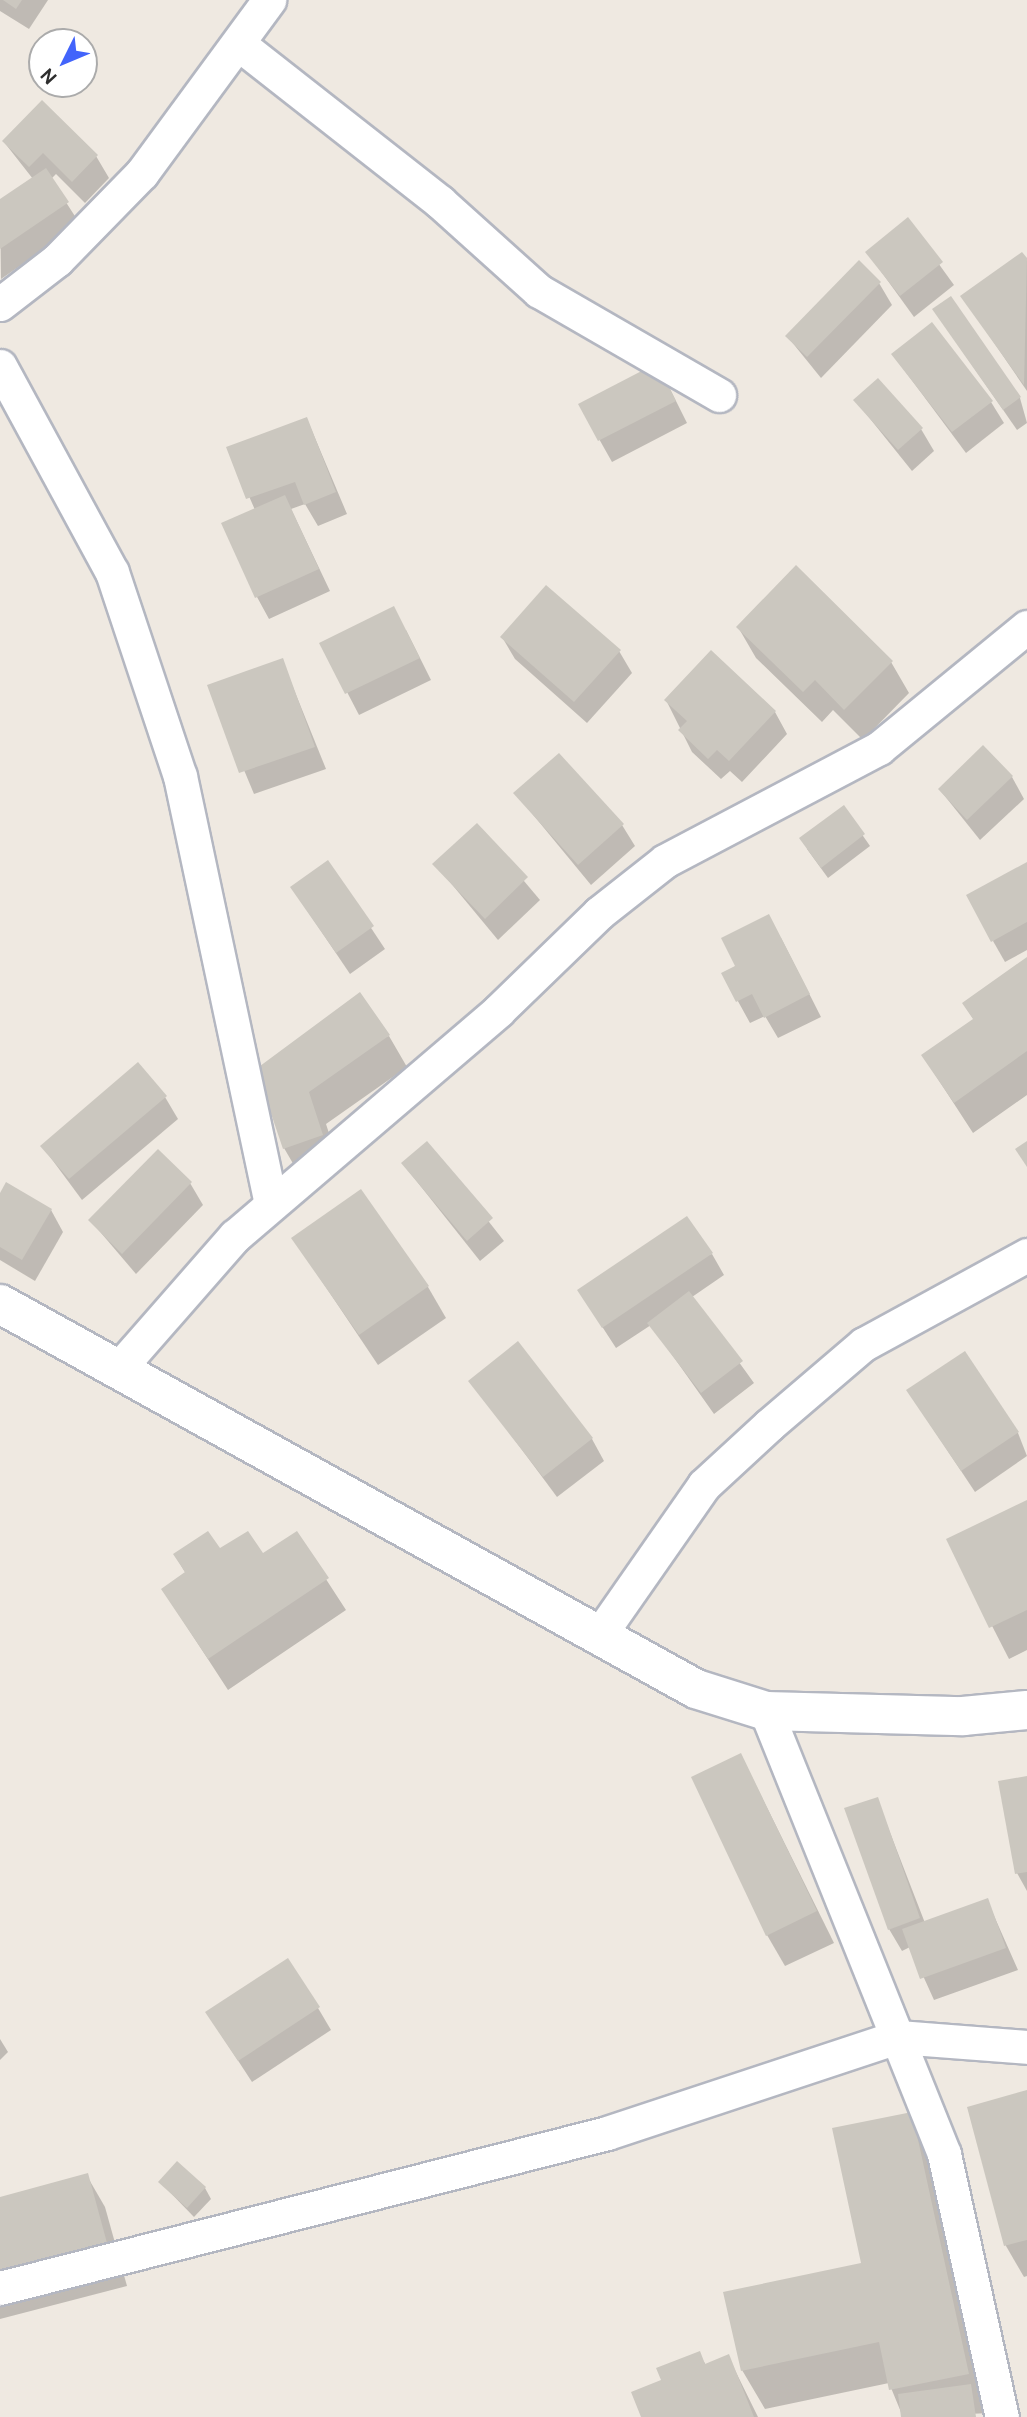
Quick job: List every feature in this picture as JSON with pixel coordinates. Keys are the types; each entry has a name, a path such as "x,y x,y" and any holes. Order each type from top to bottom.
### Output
{"street":[{"path":"0,304 57,260 142,173 240,45 269,0"},
{"path":"240,45 440,202 539,291 719,395"},
{"path":"0,366 112,572 180,776 271,1203"},
{"path":"121,1366 271,1203 665,862 879,748 1027,627"},
{"path":"598,1637 704,1485 769,1425 864,1344 1027,1255"},
{"path":"0,1304 121,1366 598,1637 696,1689 766,1711 963,1716 1027,1710"},
{"path":"766,1711 944,2154 1002,2417"},
{"path":"0,2288 607,2133 898,2037 1027,2047"}],"building":[{"path":"3,0 22,0 16,9"},
{"path":"42,100 98,155 72,182 43,153 29,167 2,141"},
{"path":"46,168 69,202 0,249 0,199"},
{"path":"908,217 943,262 900,296 865,252"},
{"path":"1022,252 1027,258 1024,385 960,296"},
{"path":"859,260 881,282 807,357 785,336"},
{"path":"951,296 1021,397 1003,410 932,309"},
{"path":"932,322 993,401 952,432 891,354"},
{"path":"657,363 676,401 598,441 578,404"},
{"path":"878,378 923,428 898,450 853,400"},
{"path":"307,417 336,492 304,505 295,482 246,499 226,447"},
{"path":"285,495 319,569 255,598 221,523"},
{"path":"796,565 893,661 844,710 815,680 803,692 736,627"},
{"path":"546,585 621,650 574,702 500,637"},
{"path":"394,606 420,658 345,694 319,643"},
{"path":"711,650 776,711 729,761 717,750 708,759 678,730 687,721 664,700"},
{"path":"283,658 315,747 239,773 207,685"},
{"path":"983,745 1013,776 967,820 938,789"},
{"path":"559,753 624,824 578,865 513,793"},
{"path":"844,805 865,834 821,868 799,838"},
{"path":"477,823 528,877 485,919 432,864"},
{"path":"328,860 374,926 336,953 290,887"},
{"path":"1027,862 1027,922 991,942 966,895"},
{"path":"769,914 810,994 764,1018 752,994 736,1002 721,973 735,966 721,938"},
{"path":"1027,957 1027,1051 954,1103 921,1055 973,1019 962,1003"},
{"path":"360,992 390,1035 309,1092 323,1135 283,1149 256,1069"},
{"path":"138,1062 167,1096 69,1179 40,1146"},
{"path":"427,1141 493,1218 467,1241 401,1163"},
{"path":"1027,1141 1027,1167 1015,1149"},
{"path":"158,1149 192,1182 122,1254 88,1220"},
{"path":"6,1182 52,1209 22,1260 0,1247 0,1193"},
{"path":"361,1189 429,1286 359,1335 291,1238"},
{"path":"687,1216 713,1253 602,1328 577,1290"},
{"path":"689,1291 743,1361 701,1393 647,1323"},
{"path":"518,1341 593,1438 543,1477 468,1381"},
{"path":"965,1351 1019,1432 961,1471 906,1390"},
{"path":"1027,1500 1027,1610 989,1628 946,1539"},
{"path":"208,1531 220,1548 248,1531 263,1553 297,1531 329,1578 208,1659 161,1589 185,1572 173,1554"},
{"path":"741,1753 817,1911 766,1936 691,1777"},
{"path":"1027,1776 1027,1872 1015,1874 998,1781"},
{"path":"878,1797 920,1918 888,1930 844,1808"},
{"path":"988,1898 1006,1948 920,1979 902,1929"},
{"path":"288,1958 320,2007 238,2061 205,2012"},
{"path":"1027,2090 1027,2240 1004,2246 967,2107"},
{"path":"912,2112 969,2374 889,2390 879,2342 741,2371 723,2292 861,2263 832,2128"},
{"path":"177,2161 206,2187 187,2208 158,2182"},
{"path":"88,2173 110,2254 0,2283 0,2197"},
{"path":"700,2351 705,2364 729,2354 754,2417 641,2417 631,2392 661,2380 656,2368"},
{"path":"971,2384 976,2417 901,2417 898,2394"}]}
